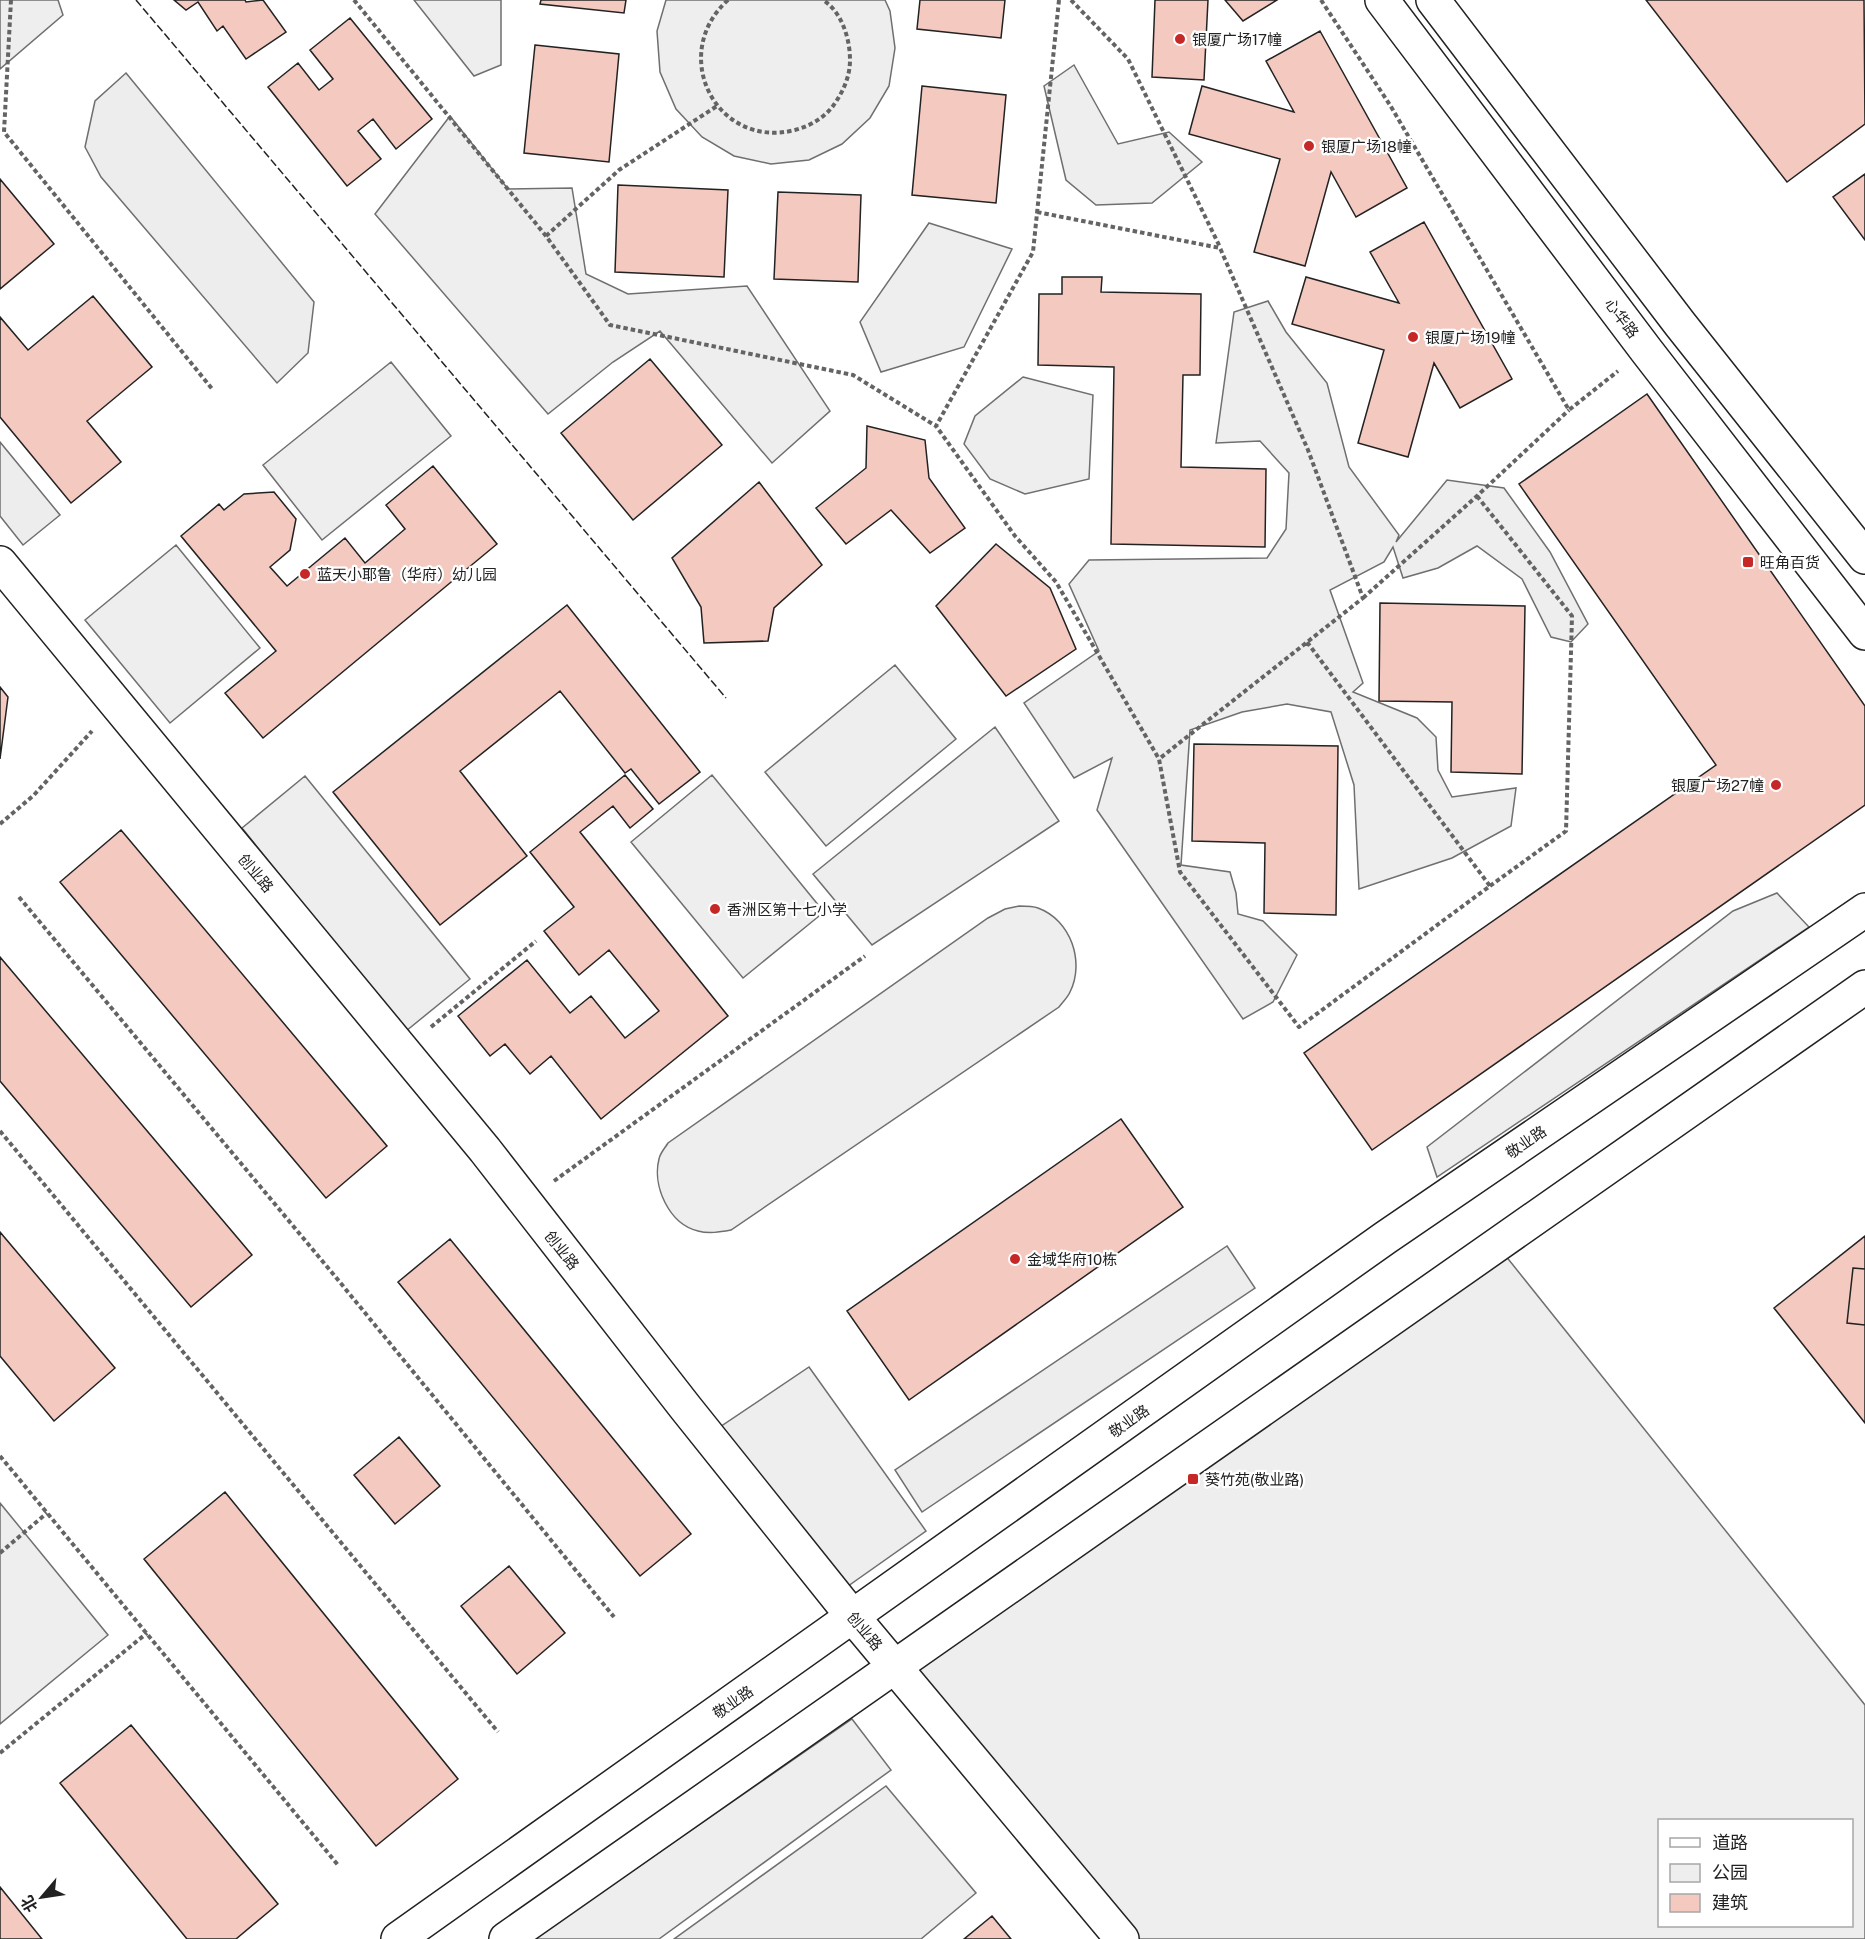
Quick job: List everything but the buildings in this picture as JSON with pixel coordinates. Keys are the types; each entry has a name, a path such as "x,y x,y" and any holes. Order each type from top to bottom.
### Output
{"main road":[{"name":"心华路","path":"1382,0 1646,350 1865,633"},
{"path":"1433,0 1680,324 1865,557"},
{"path":"1646,350 1680,324"},
{"name":"创业路","path":"0,563 485,1150 684,1407 853,1617 1122,1939"},
{"name":"敬业路","path":"398,1939 1385,1238 1865,910"},
{"path":"506,1939 1865,987"}],"path":[{"path":"11,0 4,132 213,390"},
{"path":"354,0 546,236 610,325 853,375 936,426 1015,536 1056,582 1159,759 1180,872 1299,1027 1566,831 1572,616 1477,496"},
{"path":"728,0 715,11 704,34 700,59 704,84 717,106 735,122 758,132 783,133 806,127 827,114 842,94 850,71 850,46 842,23 827,1"},
{"path":"936,426 1033,252 1059,0"},
{"path":"1071,0 1128,59 1220,248 1308,450 1363,598"},
{"path":"1321,0 1390,105 1569,410"},
{"path":"546,236 619,170 717,106"},
{"path":"1037,212 1220,248"},
{"path":"1159,759 1363,598 1569,410 1646,350"},
{"path":"1307,642 1490,885"},
{"path":"0,824 34,795 116,704"},
{"path":"19,897 334,1275 614,1617"},
{"path":"403,1051 536,941"},
{"path":"552,1182 865,956"},
{"path":"0,1131 498,1732"},
{"path":"0,1456 338,1864"},
{"path":"0,1553 47,1513"},
{"path":"0,1753 147,1633"}],"green space":[{"path":"0,0 58,0 63,15 0,69"},
{"path":"414,0 501,0 501,65 474,76"},
{"path":"666,0 885,0 890,11 895,48 889,86 870,118 842,144 809,160 771,164 734,156 702,137 676,109 660,72 657,31"},
{"path":"1074,65 1118,144 1169,132 1202,162 1152,203 1096,205 1066,180 1044,86"},
{"path":"450,116 508,189 572,188 586,274 628,294 747,286 830,411 772,463 660,331 613,362 548,414 375,214"},
{"path":"929,223 1012,249 964,347 881,372 860,322"},
{"path":"1268,301 1286,332 1327,383 1349,467 1399,535 1396,542 1447,480 1504,488 1550,552 1588,624 1571,642 1551,637 1522,579 1477,546 1438,568 1403,578 1393,547 1384,562 1330,590 1363,683 1353,692 1417,718 1436,737 1438,770 1452,797 1516,788 1511,826 1452,858 1359,889 1354,785 1331,712 1287,704 1242,712 1190,730 1181,865 1230,872 1236,893 1238,914 1263,921 1297,955 1273,1002 1243,1019 1097,810 1112,758 1074,778 1024,703 1099,651 1069,584 1089,560 1267,558 1286,529 1289,473 1260,441 1216,443 1234,312"},
{"path":"391,362 451,436 322,540 263,465"},
{"path":"1023,377 1093,395 1089,479 1025,494 990,479 964,444 975,416"},
{"path":"176,545 260,648 170,723 85,620"},
{"path":"895,665 956,739 826,846 765,772"},
{"path":"995,727 1059,821 872,945 813,874"},
{"path":"712,775 824,912 743,978 631,842"},
{"path":"305,776 470,979 406,1031 242,828"},
{"path":"1777,893 1809,927 1437,1177 1427,1147 1733,911"},
{"path":"1019,906 1036,907 1049,914 1067,932 1072,943 1076,968 1074,980 1069,994 1059,1007 731,1230 710,1233 698,1231 679,1221 665,1202 658,1181 657,1170 661,1153 668,1143 988,918 1005,909"},
{"path":"1497,1245 1865,1705 1865,1939 1123,1939 895,1667"},
{"path":"809,1367 926,1531 841,1591 720,1427"},
{"path":"0,1503 108,1635 0,1724"},
{"path":"852,1719 891,1770 659,1939 534,1939"}],"shaded area":[{"path":"126,73 314,302 308,353 277,383 101,177 85,147 95,101"},
{"path":"0,442 60,515 23,545 0,516"},
{"path":"1227,1246 1255,1288 922,1512 895,1470"},
{"path":"886,1786 976,1893 921,1939 674,1939"}],"fence":[{"path":"136,0 726,698"}],"place":[{"name":"银厦广场17幢","path":"1180,39"},
{"name":"银厦广场18幢","path":"1309,146"},
{"name":"银厦广场19幢","path":"1413,337"},
{"name":"旺角百货","path":"1748,562"},
{"name":"蓝天小耶鲁（华府）幼儿园","path":"305,574"},
{"name":"银厦广场27幢","path":"1776,785"},
{"name":"香洲区第十七小学","path":"715,909"},
{"name":"金域华府10栋","path":"1015,1259"},
{"name":"葵竹苑(敬业路)","path":"1193,1479"}]}
